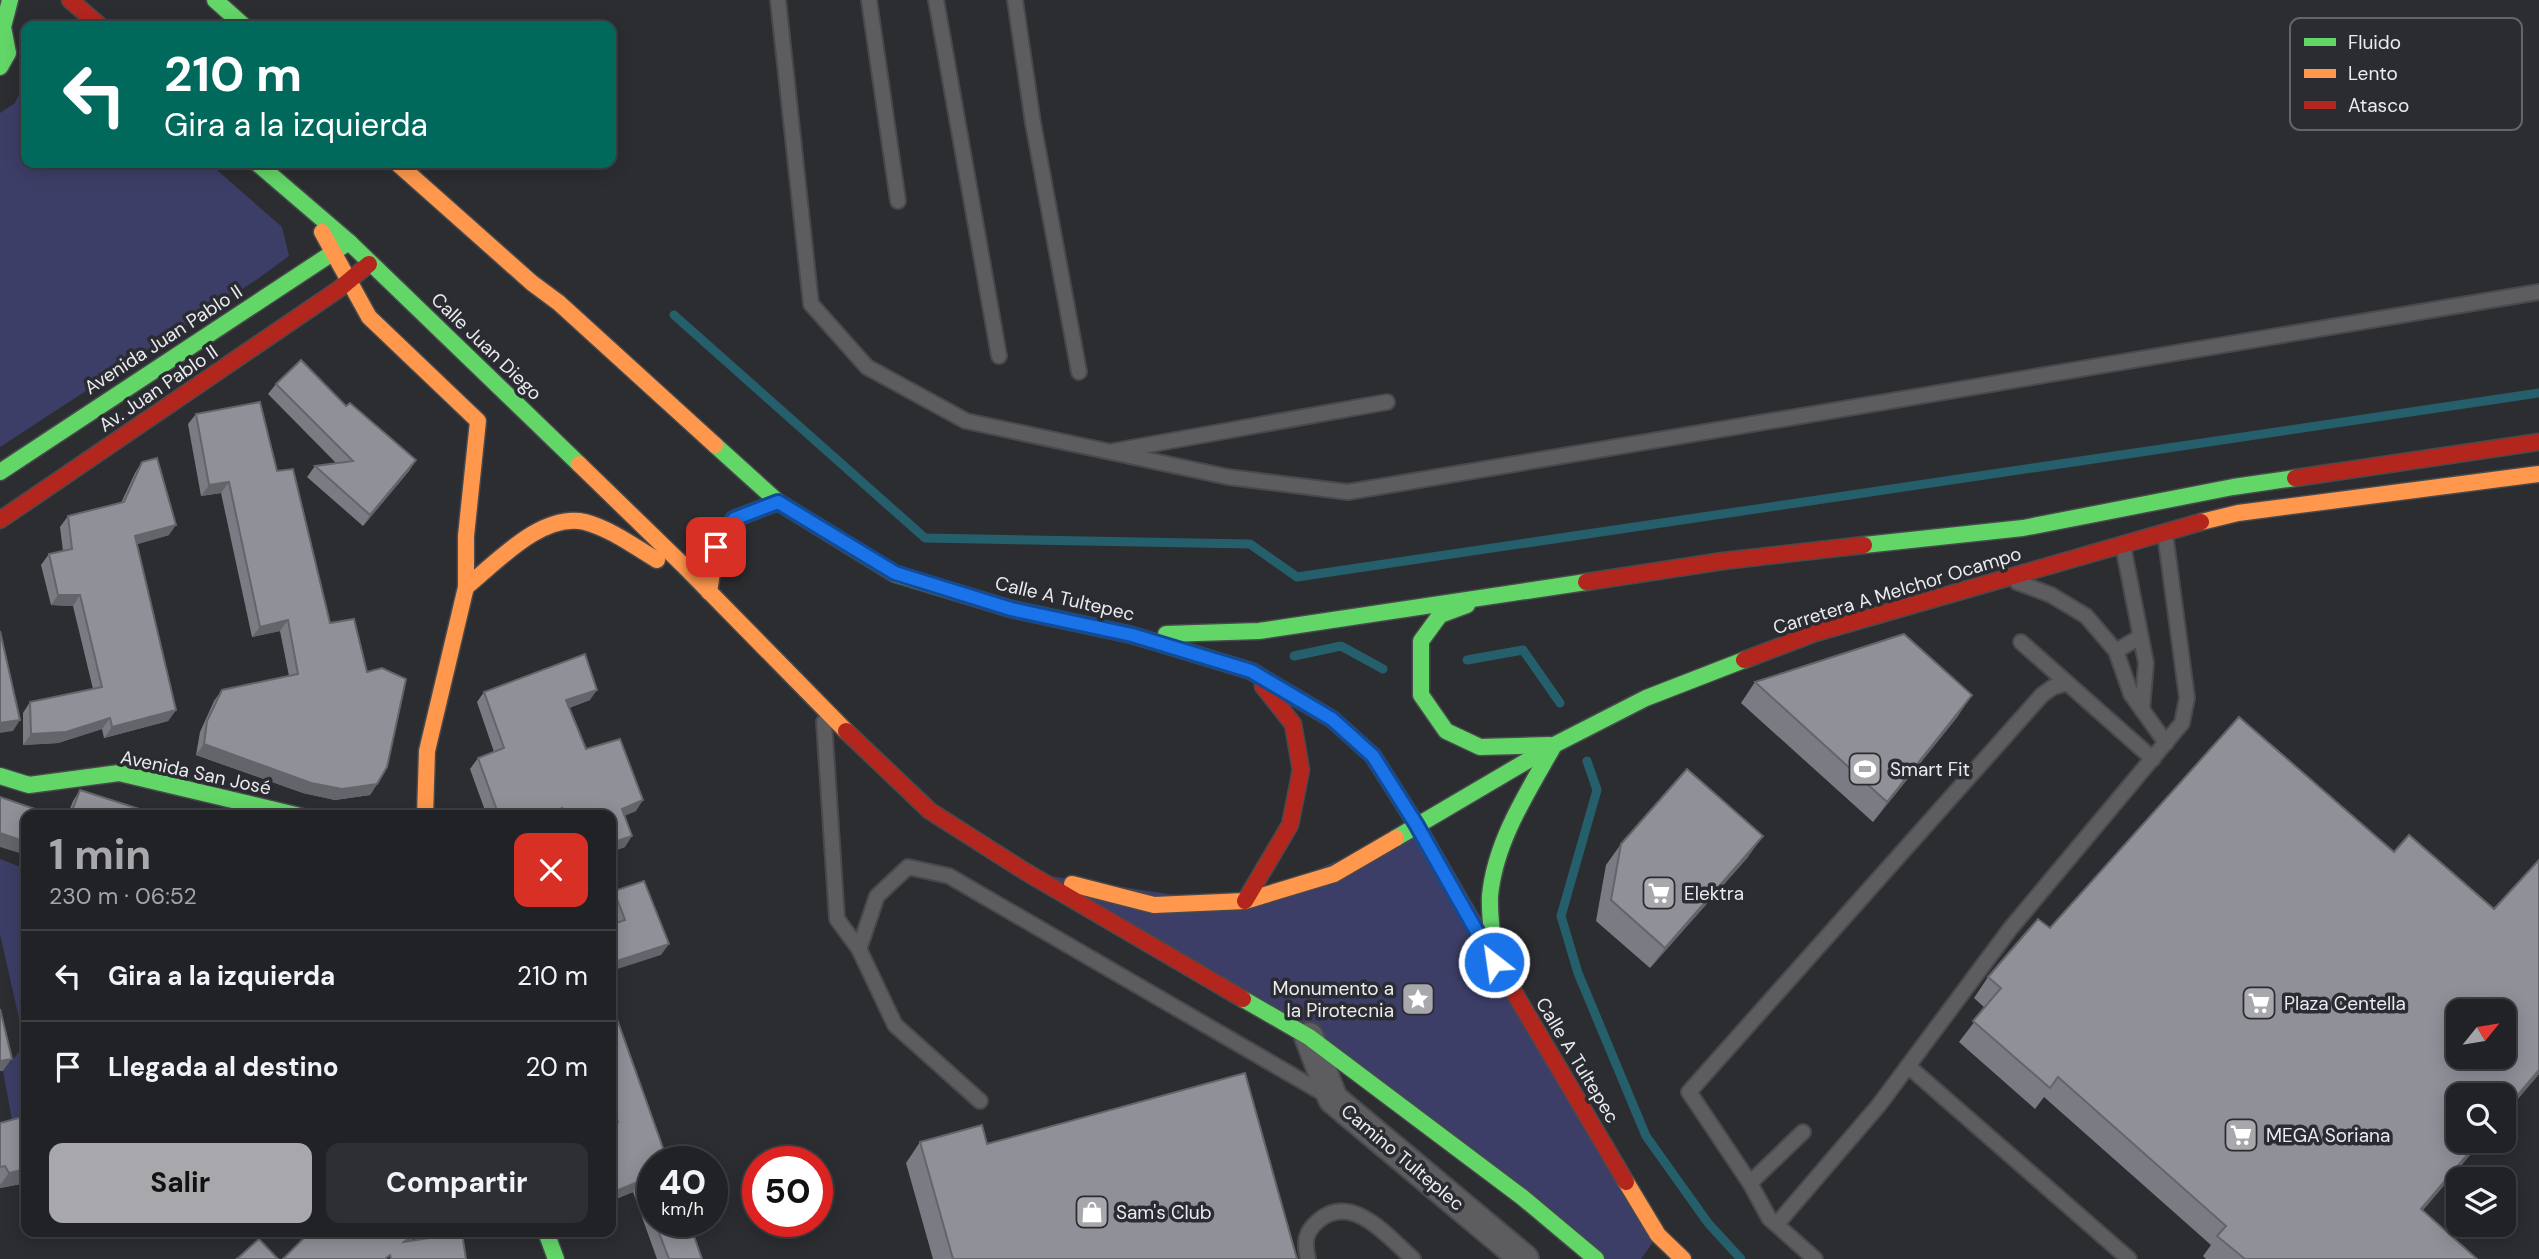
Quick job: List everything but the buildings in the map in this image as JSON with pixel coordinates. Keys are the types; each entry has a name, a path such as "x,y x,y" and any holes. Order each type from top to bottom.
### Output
{"main road":[{"path":"70,0 94,21"},
{"path":"215,0 238,21"},
{"path":"0,67 8,53 2,28 8,1"},
{"name":"Calle Juan Diego","path":"263,168 349,242 683,565"},
{"name":"Calle A Tultepec","path":"403,168 532,283 559,303 778,502 895,573 1011,609 1132,635 1251,671 1332,719 1373,756 1416,824 1494,962 1658,1236 1683,1259"},
{"path":"307,206 333,252 344,285 369,317 478,421 466,536 466,587 426,751 425,810"},
{"name":"Avenida Juan Pablo II","path":"0,472 349,242"},
{"name":"Av. Juan Pablo ll","path":"0,520 312,308 371,263"},
{"path":"312,308 369,317"},
{"name":"Carretera A Melchor Ocampo","path":"1132,635 1259,631 1723,561 2024,528 2233,487 2539,442"},
{"name":"Carretera A Melchor Ocampo","path":"1026,872 1154,905 1245,901 1334,874 1554,745 1646,698 1815,633 2165,531 2238,513 2539,474"},
{"path":"709,592 716,547 734,519 778,502"},
{"path":"466,587 536,530 560,522 584,522 615,536 651,559 683,565 823,710 930,811 1026,872 1309,1037 1522,1197 1596,1259"},
{"path":"1489,596 1440,615 1421,641 1420,695 1446,731 1480,747 1554,745"},
{"path":"1245,901 1290,825 1301,770 1293,724 1251,671"},
{"path":"1494,962 1491,892 1502,846 1522,802 1554,745"},
{"name":"Avenida San José","path":"0,776 29,785 119,773 275,810"},
{"path":"548,1237 555,1259"}],"street":[{"name":"Camino Tulteplec","path":"1309,1037 1333,1099 1524,1259"}],"lane":[{"path":"778,0 811,304 867,367 966,421 1228,477 1348,492 2539,292"},
{"path":"869,0 898,201"},
{"path":"936,0 999,356"},
{"path":"1015,0 1033,123 1079,372"},
{"path":"1106,452 1387,402"},
{"path":"1777,1224 1908,1066 2010,929 2182,723 2187,698 2165,531"},
{"path":"2123,545 2146,663 2142,710"},
{"path":"2006,578 2052,595 2086,616 2116,650 2131,694 2166,743"},
{"path":"2116,650 2140,637"},
{"path":"2021,642 2065,684 2153,759"},
{"path":"1815,1259 1769,1218 1750,1184 1689,1092 2042,695 2053,687 2065,684"},
{"path":"823,710 837,919 859,949 895,1025 980,1101"},
{"path":"859,949 877,896 908,867 949,876 1333,1099"},
{"path":"1908,1066 2126,1258"},
{"path":"1750,1184 1804,1132"},
{"path":"1308,1259 1305,1246 1307,1230 1322,1217 1342,1210 1363,1215 1413,1259"}],"shaded area":[{"path":"21,91 21,168 215,168 282,227 289,256 0,447 0,113 15,103"},
{"path":"1416,828 1658,1235 1641,1259 1594,1259 1257,999 1031,873 1234,904"},
{"path":"0,859 21,867 21,1027 0,934"},
{"path":"21,1050 21,1117 12,1120 3,1071"}],"waterway":[{"path":"674,315 925,538 1250,544 1297,577 2539,393"},
{"path":"1294,656 1341,646 1383,669"},
{"path":"1467,660 1523,650 1560,703"},
{"path":"1587,761 1597,790 1561,916 1578,973 1646,1136 1708,1223 1741,1259"}],"traffic: fast":[{"path":"0,67 8,53 3,27 10,0"},
{"path":"215,0 238,21"},
{"path":"263,168 349,242 579,464"},
{"path":"0,472 349,242"},
{"path":"715,445 778,502 895,574 1011,609 1132,635 1251,671 1276,686"},
{"path":"1864,545 2023,528 2233,487 2295,478"},
{"path":"1166,634 1259,631 1586,582"},
{"path":"1467,605 1440,615 1421,641 1421,695 1446,731 1480,747 1549,745"},
{"path":"1396,838 1554,745 1646,698 1744,660"},
{"path":"1494,956 1490,896 1498,856 1523,800 1553,747"},
{"path":"0,776 29,785 119,773 275,810"},
{"path":"1243,999 1309,1037 1522,1197 1596,1259"},
{"path":"548,1237 556,1259"}],"traffic: slow":[{"path":"403,168 532,283 559,303 715,445"},
{"path":"322,232 369,317 478,421 466,536 466,587 427,751 425,810"},
{"path":"579,464 683,565 846,731"},
{"path":"2201,522 2238,513 2539,474"},
{"path":"709,592 716,547 734,519 778,502"},
{"path":"466,587 521,541 553,524 569,521 585,522 604,529 657,560"},
{"path":"1276,686 1332,719 1373,756 1459,899"},
{"path":"1072,884 1154,905 1245,901 1334,874 1396,838"},
{"path":"1626,1182 1658,1235 1683,1259"}],"traffic: jam":[{"path":"70,0 94,21"},
{"path":"0,520 339,289 369,264"},
{"path":"2295,478 2539,442"},
{"path":"1744,660 1815,633 2201,522"},
{"path":"1586,582 1723,561 1864,545"},
{"path":"1245,901 1290,825 1301,770 1293,724 1263,686"},
{"path":"846,731 930,811 1026,872 1243,999"},
{"path":"1459,899 1626,1182"}],"place":[{"name":"Smart Fit","path":"1865,769"},
{"name":"Elektra","path":"1659,893"},
{"name":"Monumento a la Pirotecnia","path":"1418,999"},
{"name":"Plaza Centella","path":"2259,1003"},
{"name":"MEGA Soriana","path":"2241,1135"},
{"name":"Sam's Club","path":"1092,1212"}],"route":[{"path":"716,547 734,519 778,502 895,573 1011,609 1132,635 1251,671 1332,719 1373,756 1416,824 1494,962"}]}
